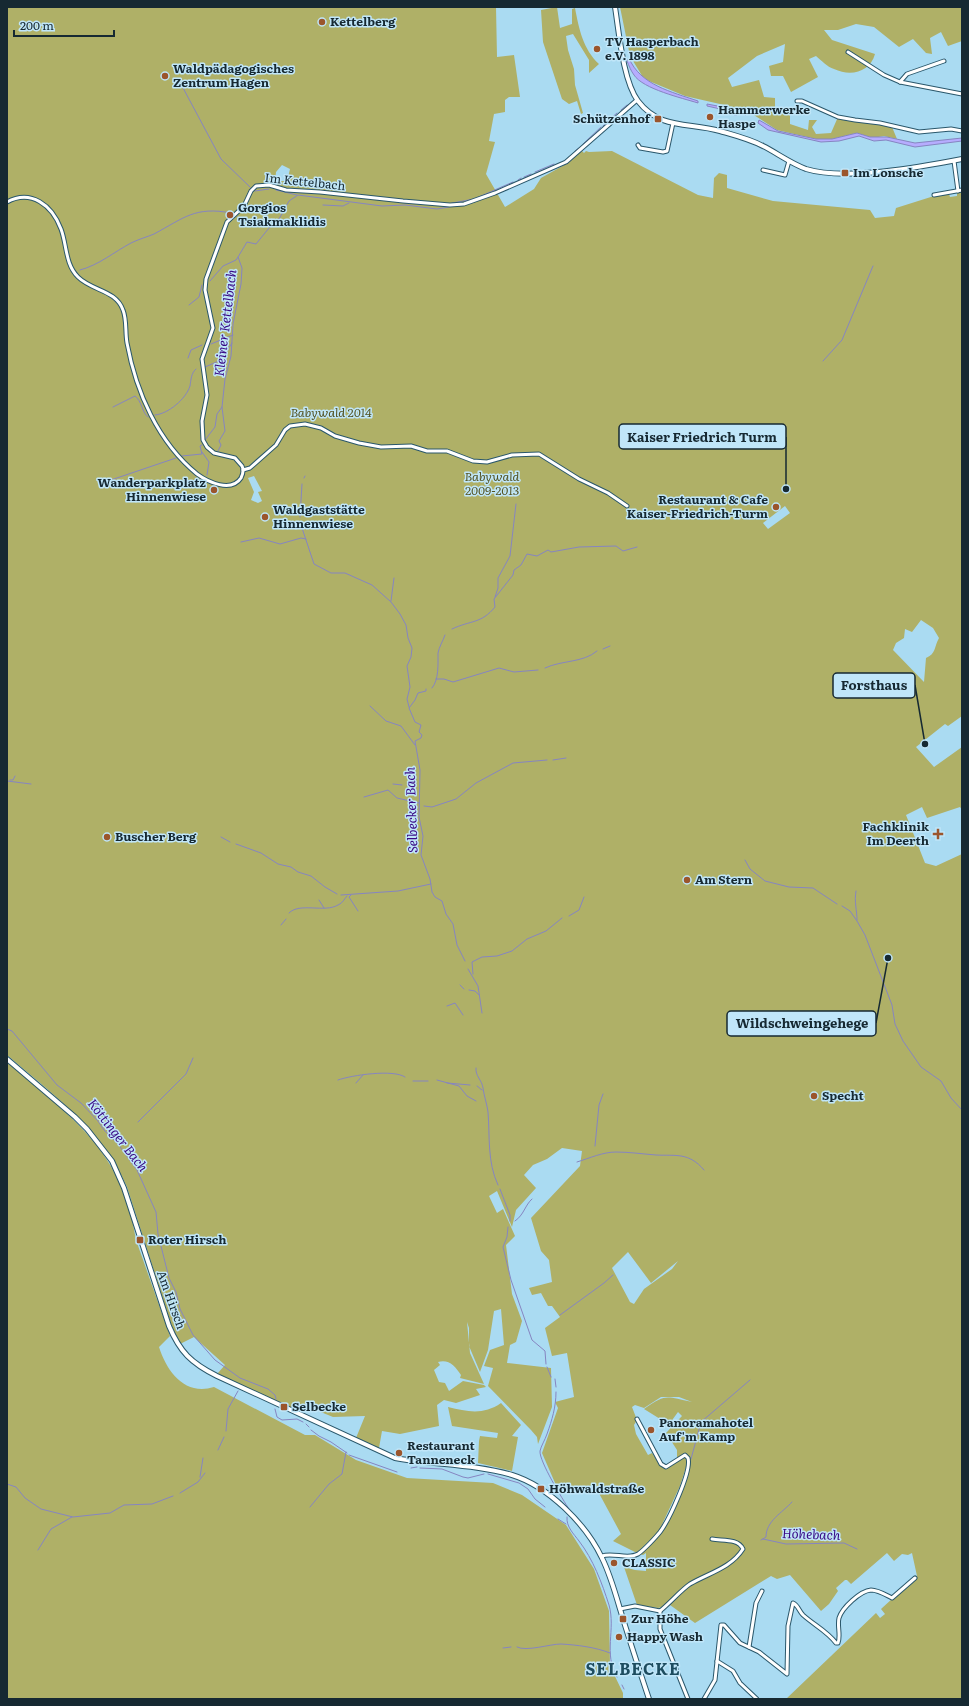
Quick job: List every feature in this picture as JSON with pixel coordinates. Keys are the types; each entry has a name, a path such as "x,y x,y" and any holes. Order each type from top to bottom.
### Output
{"main road":[{"path":"615,7 626,74 637,100 658,119 672,123 703,127 758,143 789,161 812,170 832,173 902,169 962,160"},
{"name":"Am Hirsch","path":"7,1059 62,1105 87,1129 112,1161 124,1188 143,1249 175,1340 188,1357 200,1367 395,1458 420,1463 487,1469 514,1476 536,1486 562,1506 589,1536 602,1556 649,1699"}],"street":[{"path":"848,52 900,82 962,94"},
{"path":"900,82 903,76 944,60"},
{"name":"Im Kettelbach","path":"243,470 238,461 214,453 207,447 203,440 202,421 207,395 202,359 212,328 204,290 206,279 227,222 244,206 251,191 256,186 269,185 286,190 403,201 450,205 464,204 495,193 566,162 637,100"},
{"path":"797,101 802,101 838,117 880,123 913,131 962,131"},
{"path":"638,145 663,152 666,150 672,123"},
{"path":"763,170 785,175 789,161"},
{"path":"934,194 960,191 954,161"},
{"path":"7,202 19,196 32,197 41,203 50,211 60,227 67,258 78,277 118,299 124,311 126,342 144,402 152,419 180,460 207,480 223,485 229,485 238,481 243,470 250,468 276,445 285,430 290,426 305,424 321,428 335,436 359,443 381,447 412,446 427,451 447,451 473,461 487,462 512,455 539,454 579,479 608,493 627,506"},
{"path":"602,1556 609,1554 626,1556 638,1554 664,1525 680,1494 685,1476 688,1458 685,1455 666,1467 661,1464 637,1419"},
{"path":"660,1611 675,1599 688,1585 715,1573 739,1555 743,1549 741,1545 735,1541 712,1539"},
{"path":"704,1699 715,1680 720,1626 722,1624 740,1642 759,1652 787,1674 788,1626 793,1603 801,1613 818,1628 830,1635 836,1643 838,1643 838,1624 841,1613 859,1596 865,1592 873,1590 892,1598 915,1578"},
{"path":"749,1647 757,1600 762,1591"},
{"path":"620,1609 637,1606 660,1611"},
{"path":"660,1611 660,1628 688,1699"},
{"path":"717,1661 733,1672 740,1683 757,1699"}],"green space":[{"path":"7,7 496,7 497,57 514,55 520,97 509,97 505,100 505,112 494,114 489,141 495,142 486,174 505,207 534,189 541,178 566,164 582,151 584,153 586,151 612,151 698,195 713,198 714,178 719,173 727,175 727,188 773,201 870,210 875,218 894,216 896,208 934,196 949,194 950,197 957,196 957,193 962,192 962,716 948,726 945,724 916,747 934,767 962,747 962,810 960,807 927,818 922,807 906,815 925,863 936,866 962,854 962,1699 786,1699 876,1613 880,1618 885,1614 881,1609 917,1576 912,1553 908,1555 902,1554 894,1561 887,1553 851,1584 845,1580 836,1588 838,1591 829,1604 821,1611 790,1575 777,1579 771,1576 695,1623 670,1605 658,1608 637,1605 624,1567 646,1571 646,1553 643,1555 639,1554 660,1534 675,1505 690,1464 687,1456 677,1459 677,1450 666,1433 682,1416 678,1412 670,1423 665,1422 644,1409 662,1398 692,1402 679,1397 661,1397 644,1408 635,1405 632,1407 637,1420 634,1425 636,1434 648,1455 652,1453 660,1465 666,1469 684,1457 688,1461 680,1486 659,1531 637,1553 613,1541 621,1534 594,1484 581,1490 575,1487 570,1487 559,1492 542,1453 558,1408 555,1402 574,1397 567,1353 552,1356 545,1328 560,1317 552,1306 548,1306 541,1293 532,1295 529,1288 552,1282 549,1260 541,1251 531,1218 580,1166 582,1151 562,1148 547,1159 533,1165 524,1175 536,1188 516,1210 512,1227 497,1191 489,1196 497,1213 503,1209 515,1236 506,1245 512,1294 522,1321 516,1342 510,1345 507,1363 551,1368 552,1407 538,1444 537,1437 531,1430 488,1386 493,1368 484,1366 490,1350 504,1345 501,1309 494,1311 488,1350 480,1372 469,1347 470,1353 484,1384 460,1378 461,1375 449,1362 438,1362 440,1365 434,1370 439,1382 445,1383 449,1391 463,1381 484,1385 486,1387 476,1389 480,1395 456,1403 444,1400 437,1405 439,1426 400,1434 382,1431 379,1448 356,1438 365,1416 333,1417 306,1406 299,1411 217,1374 225,1365 194,1337 180,1344 171,1324 127,1187 117,1167 90,1130 75,1114 7,1055","holes":["282,165 290,169 287,181 278,181 277,186 275,185 276,172","254,476 262,491 258,492 262,501 258,503 251,500 254,492 248,478","785,506 790,513 768,529 763,523","921,620 933,628 939,638 932,654 926,658 924,682 893,650 896,643 904,638 905,629 912,632","628,1252 651,1283 678,1261 672,1269 644,1289 634,1304 630,1302 612,1268","467,1322 469,1328 469,1343"]},
{"path":"557,7 560,28 572,24 572,9 575,8 585,45 599,64 589,73 589,60 573,34 566,36 568,50 574,69 575,85 583,113 581,114 577,101 569,104 562,99 543,42 541,10"},
{"path":"620,7 962,7 962,41 948,46 941,32 930,38 932,54 926,53 913,39 899,47 874,27 856,24 838,30 824,30 832,40 875,54 869,65 864,69 853,73 847,73 829,67 816,56 809,59 818,77 791,92 783,76 771,76 769,66 783,62 785,44 757,56 728,78 732,87 759,80 764,97 775,98 775,112 790,115 790,124 808,130 809,120 817,120 812,127 816,134 831,133 838,117 892,127 897,139 884,136 873,138 857,133 832,139 816,139 777,130 746,110 685,96 644,79 630,56"},
{"path":"7,1062 73,1119 91,1138 106,1159 119,1182 129,1209 136,1240 170,1336 159,1347 162,1356 172,1373 186,1385 194,1388 204,1389 214,1387 305,1435 315,1435 356,1460 407,1478 493,1483 522,1495 566,1525 594,1569 609,1611 610,1666 623,1693 623,1699 7,1699"},
{"path":"501,1403 521,1425 512,1436 518,1437 512,1471 478,1463 480,1436 497,1438 498,1433 452,1426 448,1407 469,1411 482,1411 495,1407"}],"shaded area":[{"path":"629,58 634,67 649,81 668,91 698,101 698,103 646,85 633,73 627,61"},
{"path":"707,104 747,112 746,115 738,112 737,115 734,115 734,112 707,106"},
{"path":"759,120 778,131 816,139 832,139 857,133 870,137 887,137 915,143 962,138 962,141 915,147 886,140 874,141 859,136 839,141 821,142 768,130 758,123"}],"waterway":[{"path":"182,86 221,159 250,187"},
{"name":"Kleiner Kettelbach","path":"621,110 627,105"},
{"name":"Kleiner Kettelbach","path":"610,119 617,113"},
{"name":"Kleiner Kettelbach","path":"603,126 608,121"},
{"name":"Kleiner Kettelbach","path":"583,144 601,127"},
{"name":"Kleiner Kettelbach","path":"575,151 579,148"},
{"name":"Kleiner Kettelbach","path":"535,172 554,164"},
{"name":"Kleiner Kettelbach","path":"524,177 531,174"},
{"name":"Kleiner Kettelbach","path":"452,203 474,199 513,182"},
{"path":"255,191 269,189"},
{"path":"276,190 297,195"},
{"name":"Kleiner Kettelbach","path":"205,440 215,427 217,414 222,407 225,379 231,356 233,324 241,284 242,268 238,257 247,242 256,244 269,228 279,219 289,201 298,195 382,206 405,205 437,209 449,207"},
{"path":"323,205 343,206 349,203"},
{"path":"80,270 94,265 131,243 154,234 182,218 199,212 208,211 231,213"},
{"path":"210,281 223,266 236,260 238,257"},
{"path":"823,361 842,340 873,266"},
{"path":"189,305 199,297 202,285"},
{"path":"211,344 233,335"},
{"path":"205,367 221,360 232,343"},
{"path":"188,358 191,350 202,345"},
{"path":"155,415 171,409 181,401 188,391 192,375 196,369"},
{"path":"113,407 135,396 144,413 148,417"},
{"path":"218,451 221,445 219,441 225,431 222,407"},
{"name":"Kleiner Kettelbach","path":"182,456 202,454 200,446 202,445"},
{"path":"202,452 209,462 207,475"},
{"name":"Kleiner Kettelbach","path":"105,482 176,458"},
{"path":"300,517 302,484"},
{"path":"495,597 498,588 498,578 510,556 516,504"},
{"path":"300,522 314,564 331,573 345,573 372,585 391,602 400,614 406,625 408,638 412,648 411,657 407,666 410,687 407,699 409,707"},
{"path":"241,542 259,538 280,544 301,538 306,539"},
{"name":"Selbecker Bach","path":"452,629 480,619 490,612 495,607 494,599 513,575 514,570 521,565 527,554 537,556 548,550 551,552 579,547 616,546 623,551 637,547"},
{"path":"391,601 394,578"},
{"name":"Selbecker Bach","path":"432,688 437,676 438,653 445,635"},
{"path":"603,649 610,646"},
{"path":"545,668 552,665 579,660 597,651"},
{"path":"436,679 444,679 453,682 499,668 514,672 538,670"},
{"name":"Selbecker Bach","path":"426,689 426,691 418,693 409,708 415,722 421,725 419,732 422,735 421,738 415,741 420,770 419,817 423,836 421,855 430,879 432,892 435,897 442,901 446,914 453,924 457,945 465,961"},
{"path":"370,706 386,721 401,726 415,745"},
{"path":"553,760 566,758"},
{"path":"424,806 432,807 456,799 476,783 513,763 547,760"},
{"path":"10,780 13,780 15,776"},
{"path":"7,781 31,784"},
{"path":"393,784 402,785"},
{"path":"364,797 388,790 397,798 419,803"},
{"path":"221,837 230,842"},
{"path":"236,844 261,853 278,864 291,867 298,872 311,876 337,894"},
{"path":"745,860 750,869 765,881 789,887 813,888 837,904"},
{"path":"341,895 398,891 431,884"},
{"path":"856,891 855,899 857,920"},
{"path":"351,895 349,897 358,911"},
{"path":"289,913 299,908 333,907 341,903 347,896"},
{"path":"569,916 579,910 584,897"},
{"path":"319,900 324,908"},
{"path":"842,906 850,911 865,935 892,1005 895,1024 903,1041 921,1067 941,1081 951,1098 962,1110"},
{"path":"473,974 472,962 482,957 497,956 512,951 527,939 546,931 562,918"},
{"path":"281,925 286,919"},
{"name":"Selbecker Bach","path":"468,969 478,986 482,1013"},
{"path":"460,985 464,989"},
{"name":"Selbecker Bach","path":"469,990 475,991 479,995"},
{"path":"447,1006 455,1003 463,1015"},
{"name":"Köttinger Bach","path":"7,1029 12,1031 57,1085 81,1103 98,1121 104,1130 118,1144 137,1170 156,1212 158,1234 169,1278 176,1292 180,1309 193,1335 215,1360 240,1378 268,1389 275,1395 276,1399"},
{"path":"138,1122 186,1074 193,1058"},
{"name":"Selbecker Bach","path":"476,1068 488,1109 492,1167 498,1185"},
{"path":"338,1080 353,1076 383,1073 392,1073 405,1077"},
{"path":"356,1083 363,1075"},
{"path":"437,1080 459,1086 467,1096 476,1101"},
{"path":"413,1081 428,1081"},
{"path":"447,1083 470,1085"},
{"name":"Selbecker Bach","path":"477,1086 482,1090"},
{"path":"595,1146 599,1105 603,1094"},
{"path":"577,1162 611,1152 676,1155 693,1160 704,1170"},
{"name":"Selbecker Bach","path":"500,1189 510,1215 510,1221"},
{"path":"515,1221 532,1199"},
{"name":"Selbecker Bach","path":"508,1227 507,1237 503,1247 511,1280 532,1340 545,1351 546,1364"},
{"path":"560,1315 613,1275"},
{"name":"Selbecker Bach","path":"547,1367 551,1377"},
{"name":"Selbecker Bach","path":"555,1379 556,1387"},
{"path":"691,1459 701,1422 750,1380"},
{"path":"226,1431 228,1409 238,1391"},
{"name":"Selbecker Bach","path":"556,1392 552,1419 540,1451 543,1463 569,1509"},
{"name":"Köttinger Bach","path":"275,1409 277,1417 282,1420 297,1419 303,1422"},
{"name":"Köttinger Bach","path":"306,1424 309,1427"},
{"name":"Köttinger Bach","path":"311,1430 347,1453"},
{"path":"218,1450 224,1437"},
{"path":"310,1507 329,1484 342,1474 346,1452"},
{"name":"Köttinger Bach","path":"349,1455 397,1472"},
{"path":"200,1477 203,1458"},
{"name":"Köttinger Bach","path":"411,1468 417,1467"},
{"name":"Köttinger Bach","path":"420,1468 442,1469 468,1478 484,1474"},
{"path":"180,1493 198,1482 205,1473"},
{"name":"Köttinger Bach","path":"488,1474 519,1483 528,1489 535,1499 545,1507"},
{"path":"7,1484 16,1487 25,1498 41,1509 73,1517 110,1513 124,1505 152,1504 173,1496"},
{"path":"761,1540 766,1537 769,1526 775,1518 792,1502"},
{"path":"38,1550 51,1529 72,1517"},
{"name":"Selbecker Bach","path":"567,1517 569,1527 593,1563 609,1605 611,1614 610,1650 613,1668 617,1677"},
{"name":"Köttinger Bach","path":"558,1519 566,1524"},
{"name":"Höhebach","path":"763,1539 786,1544 844,1543 857,1549"},
{"path":"517,1647 526,1649 561,1644 598,1649 610,1653"},
{"path":"503,1648 511,1647"},
{"name":"Selbecker Bach","path":"622,1685 624,1689"}],"place":[{"name":"Kettelberg","path":"322,22"},
{"name":"TV Hasperbach e.V. 1898","path":"597,49"},
{"name":"Waldpädagogisches Zentrum Hagen","path":"165,76"},
{"name":"Hammerwerke Haspe","path":"710,117"},
{"name":"Schützenhof","path":"658,119"},
{"name":"Im Lonsche","path":"845,173"},
{"name":"Gorgios Tsiakmaklidis","path":"230,215"},
{"name":"Kaiser Friedrich Turm","path":"786,489"},
{"name":"Wanderparkplatz Hinnenwiese","path":"214,490"},
{"name":"Restaurant & Cafe Kaiser-Friedrich-Turm","path":"776,507"},
{"name":"Waldgaststätte Hinnenwiese","path":"265,517"},
{"name":"Forsthaus","path":"925,744"},
{"name":"Fachklinik Im Deerth","path":"938,834"},
{"name":"Buscher Berg","path":"107,837"},
{"name":"Am Stern","path":"687,880"},
{"name":"Wildschweingehege","path":"888,958"},
{"name":"Specht","path":"814,1096"},
{"name":"Roter Hirsch","path":"140,1240"},
{"name":"Selbecke","path":"284,1407"},
{"name":"Panoramahotel Auf'm Kamp","path":"651,1430"},
{"name":"Restaurant Tanneneck","path":"399,1453"},
{"name":"Höhwaldstraße","path":"541,1489"},
{"name":"CLASSIC","path":"614,1563"},
{"name":"Zur Höhe","path":"623,1619"},
{"name":"Happy Wash","path":"619,1637"}],"district":[{"name":"SELBECKE","path":"633,1669"}],"park label":[{"name":"Babywald 2014","path":"331,413"},
{"name":"Babywald 2009-2013","path":"492,484"}]}
